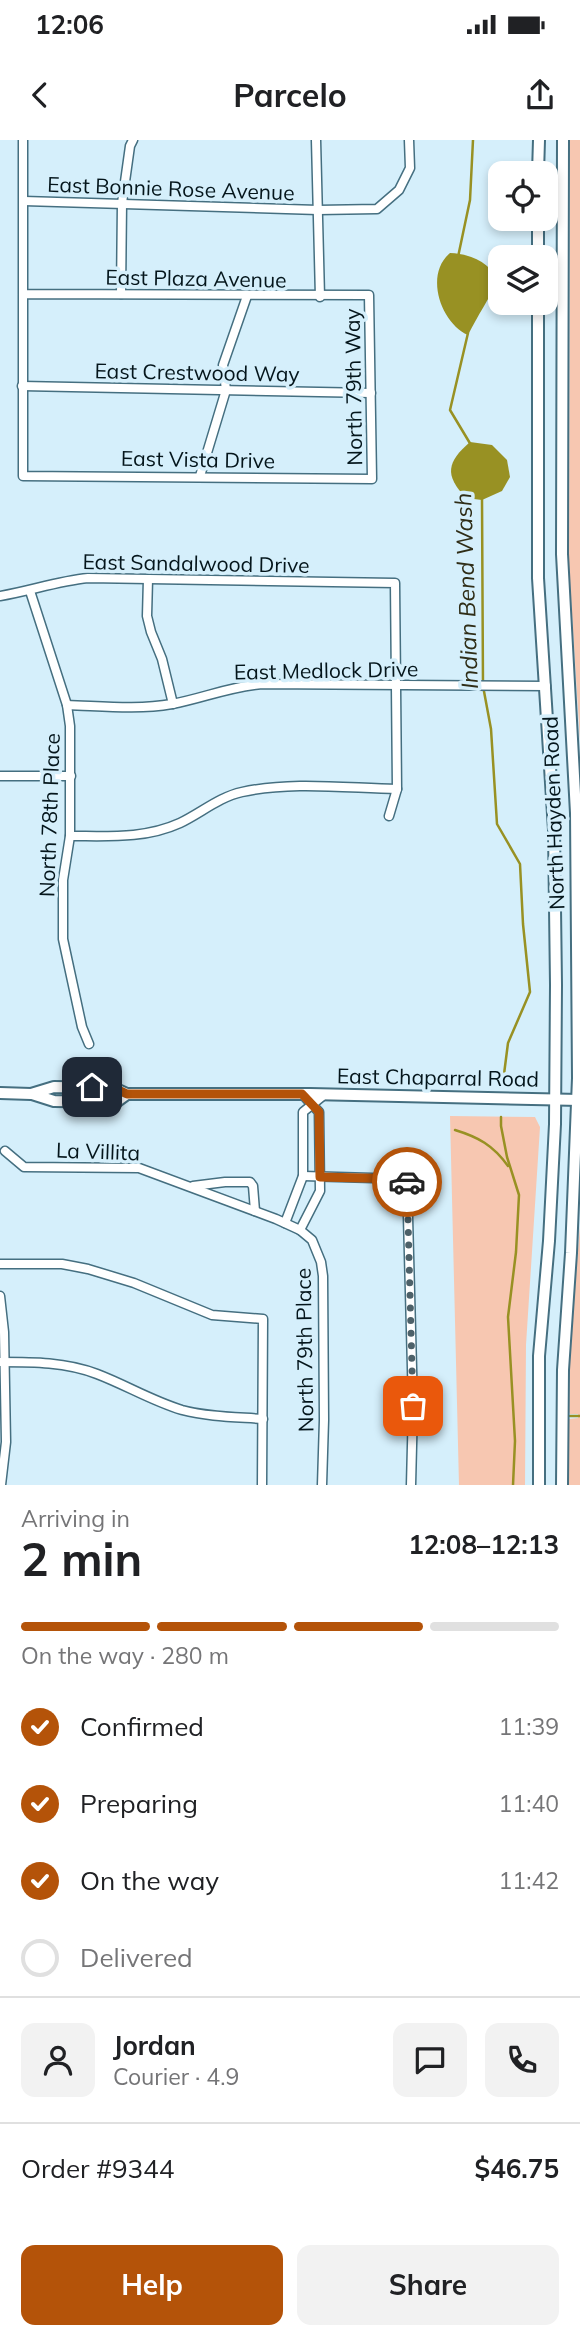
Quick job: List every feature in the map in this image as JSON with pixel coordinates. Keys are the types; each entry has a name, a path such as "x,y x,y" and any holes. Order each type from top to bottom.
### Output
{"main road":[{"path":"538,140 538,161"},
{"name":"North Hayden Road","path":"562,1485 563,1370 579,1100 576,813 562,554 563,140"},
{"name":"North Hayden Road","path":"538,315 538,566 554,830 555,1099 549,1241 539,1356 539,1485"},
{"name":"East Chaparral Road","path":"0,1093 31,1094 54,1087 114,1088 127,1094 302,1094 579,1100"}],"street":[{"path":"22,386 23,140"},
{"path":"121,294 122,202 133,140"},
{"path":"316,140 320,297"},
{"path":"317,210 377,209 399,190 410,168 410,140"},
{"name":"East Bonnie Rose Avenue","path":"24,201 317,210"},
{"name":"East Plaza Avenue","path":"23,294 320,297 369,295"},
{"name":"North 79th Way","path":"369,295 372,479"},
{"path":"200,476 226,390 223,365 247,296"},
{"name":"East Crestwood Way","path":"22,386 371,393"},
{"name":"East Vista Drive","path":"22,386 23,476 372,479"},
{"name":"East Sandalwood Drive","path":"0,596 30,591 62,580 88,578 395,583 397,686"},
{"path":"148,579 147,616 150,632 162,659 173,704"},
{"name":"North 78th Place","path":"30,591 67,705 71,776 70,836 64,880 62,939 82,1027 89,1044"},
{"name":"East Medlock Drive","path":"67,705 173,704 244,686 546,686"},
{"path":"389,816 397,789 397,686"},
{"path":"0,776 71,776"},
{"path":"70,836 146,834 181,822 238,793 261,789 397,789"},
{"path":"300,1230 320,1191 319,1112 302,1094"},
{"path":"285,1223 303,1176 303,1112 324,1095"},
{"path":"303,1146 320,1147"},
{"name":"La Villita","path":"5,1151 24,1167 139,1168 192,1186 300,1230"},
{"path":"303,1176 407,1179 413,1406 411,1485"},
{"name":"La Villita","path":"192,1186 225,1181 250,1182 253,1186 256,1211"},
{"name":"North 79th Place","path":"300,1230 312,1240 323,1276 322,1485"},
{"path":"0,1264 61,1264 88,1269 134,1283 212,1315 263,1319 262,1485"},
{"path":"0,1296 1,1485"},
{"path":"2,1362 48,1363 72,1367 96,1373 158,1402 184,1410 263,1419"}],"shaded area":[{"path":"570,140 580,140 580,741 569,567"},
{"path":"450,253 465,255 488,267 488,298 468,335 450,320 439,298 438,273 442,262"},
{"path":"470,442 492,445 507,460 510,477 502,491 482,500 466,498 452,475 453,462"},
{"path":"450,1116 535,1117 540,1127 526,1345 525,1485 459,1485"},
{"path":"580,1226 580,1485 569,1485 569,1419 578,1418 578,1414 569,1412 570,1346"}],"waterway":[{"name":"Indian Bend Wash","path":"458,257 470,200 473,140"},
{"name":"Indian Bend Wash","path":"468,333 450,410 471,445"},
{"name":"Indian Bend Wash","path":"482,499 483,686 491,729 497,824 520,864 530,992 508,1043 503,1082"},
{"name":"Indian Bend Wash","path":"501,1117 507,1157 519,1195 516,1252 508,1317 515,1441 513,1485"},
{"path":"455,1130 485,1143 497,1152 508,1166"},
{"path":"570,1416 580,1416"}],"way so far":[{"path":"407,1182 413,1406"}],"route":[{"path":"92,1087 114,1088 127,1094 302,1094 319,1112 320,1177 407,1179 407,1182"}]}
